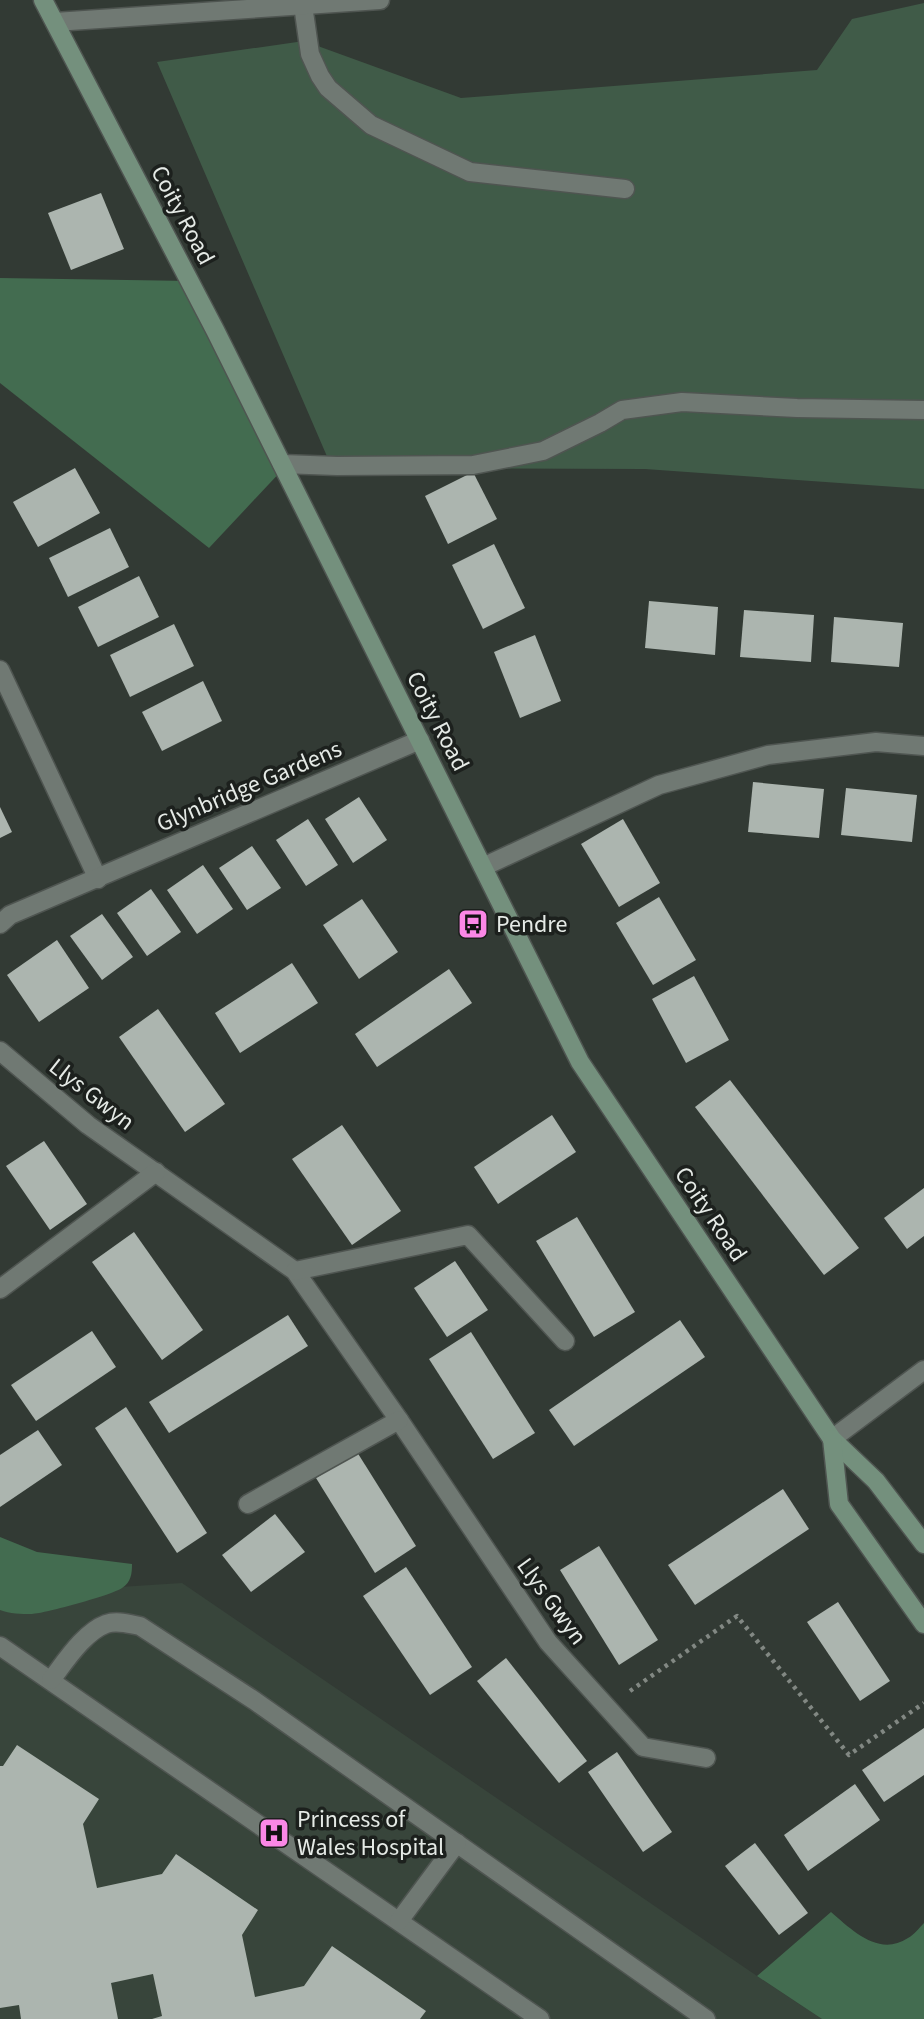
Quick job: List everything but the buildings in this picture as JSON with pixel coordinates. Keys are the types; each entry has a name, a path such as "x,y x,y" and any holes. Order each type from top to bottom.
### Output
{"main road":[{"name":"Coity Road","path":"43,0 215,330 580,1062 832,1439 876,1481 924,1544"},
{"name":"Coity Road","path":"832,1439 839,1504 924,1624"}],"street":[{"path":"55,22 380,0"},
{"path":"303,5 310,54 320,76 328,88 371,125 470,172 625,189"},
{"path":"282,464 473,465 542,451 622,410 682,402 797,408 924,410"},
{"path":"0,670 98,879"},
{"name":"Glynbridge Gardens","path":"0,924 10,915 420,740"},
{"path":"483,867 659,785 768,755 876,742 924,746"},
{"name":"Llys Gwyn","path":"0,1051 88,1125 295,1270 548,1642 643,1747 706,1758"},
{"path":"0,1289 156,1172"},
{"path":"295,1270 468,1235 565,1341"},
{"path":"832,1439 924,1370"},
{"path":"248,1504 399,1420"},
{"path":"51,1680 77,1646 105,1625 121,1622 139,1626 255,1701 706,2019"},
{"path":"0,1646 540,2019"},
{"path":"399,1921 457,1843"}],"path":[{"path":"606,1707 737,1616 849,1755 924,1703"}],"shaded area":[{"name":"Princess of Wales Hospital","path":"182,1583 822,2019 0,2019 0,1588 11,1594"}],"green space":[{"path":"924,3 924,489 645,469 332,468 157,62 304,41 461,98 817,70 852,19"},
{"path":"0,278 191,281 284,468 209,548 0,383"},
{"path":"0,1537 37,1552 132,1564 130,1578 125,1586 116,1591 64,1607 32,1614 0,1610"},
{"path":"831,1912 857,1934 887,1945 908,1938 924,1923 924,2019 822,2019 757,1976"}],"place":[{"name":"Pendre","path":"473,924"},
{"name":"Princess of Wales Hospital","path":"274,1833"}]}
